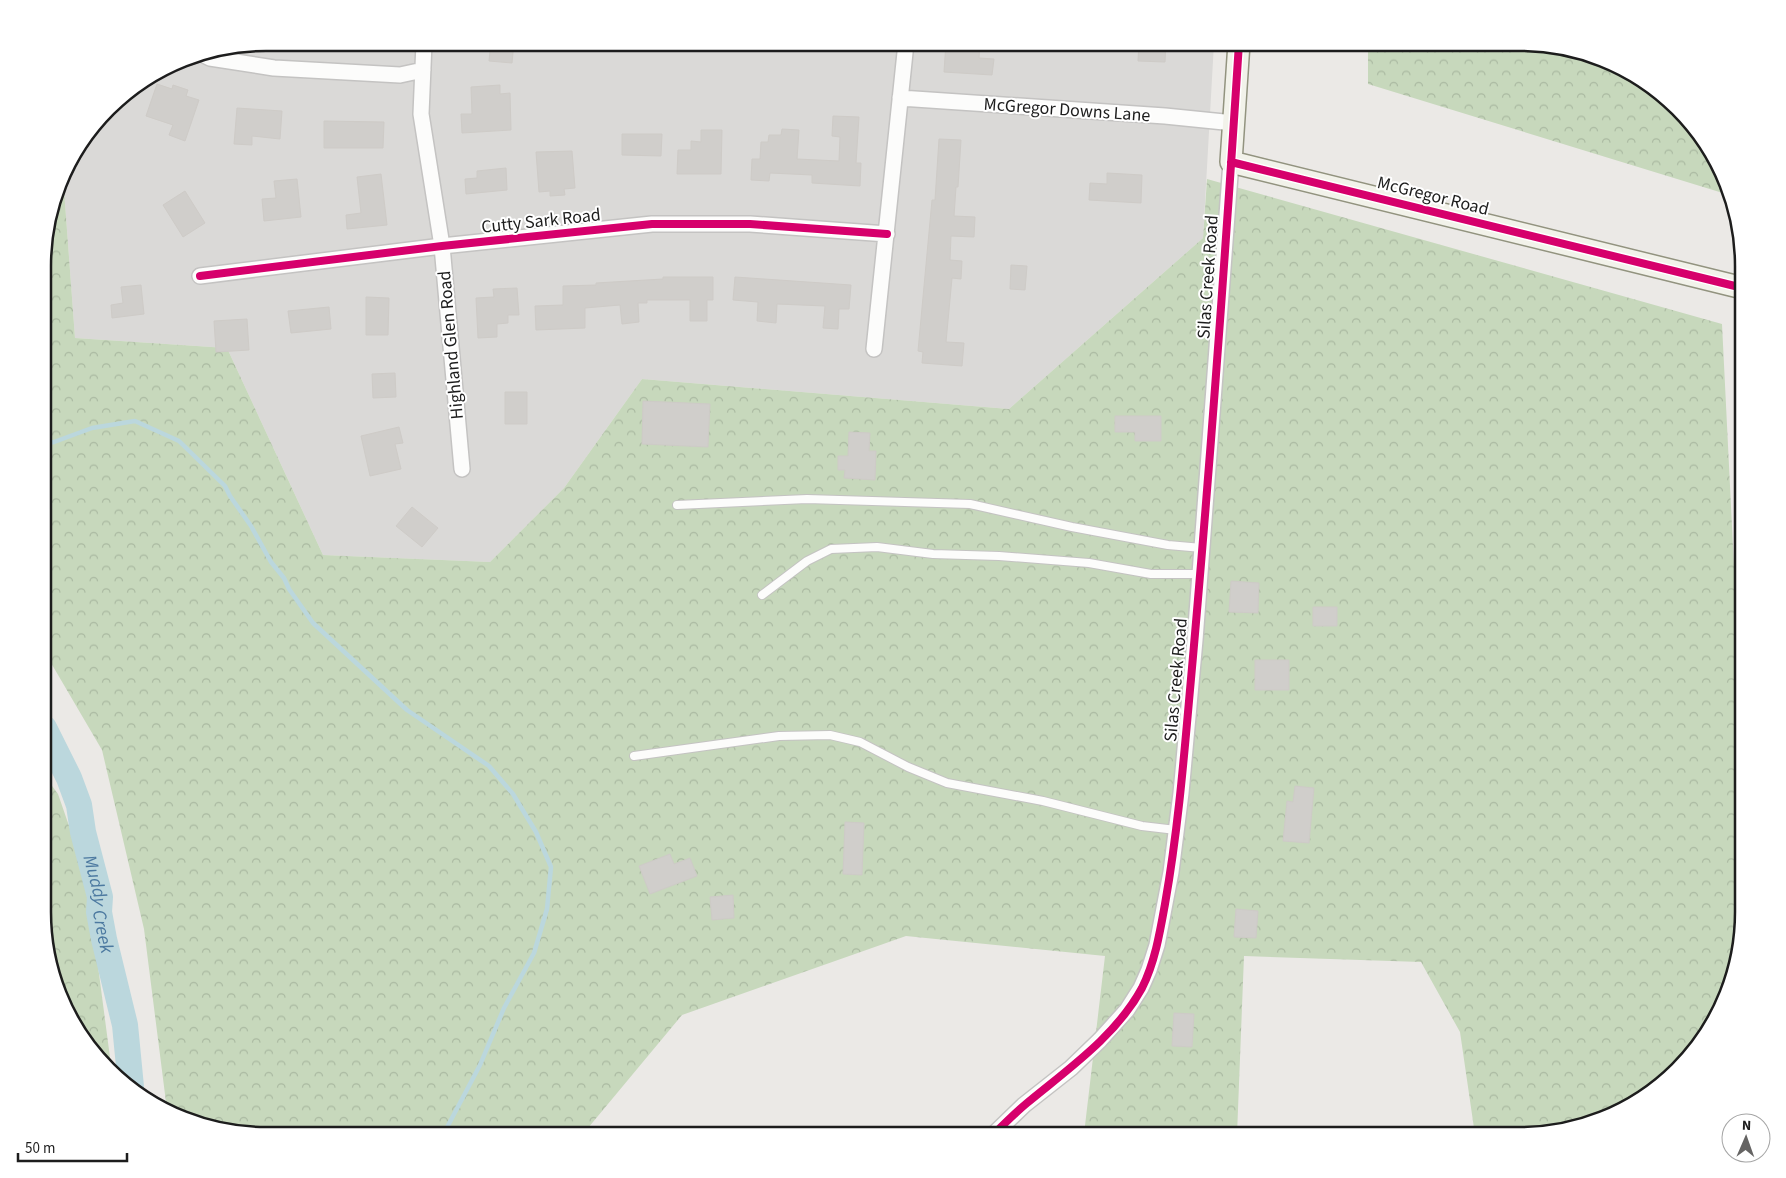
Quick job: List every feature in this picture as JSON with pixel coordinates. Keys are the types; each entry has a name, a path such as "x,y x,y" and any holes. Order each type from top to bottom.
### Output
{"street":[{"name":"Highland Glen Road","path":"424,51 421,114 442,246 462,469"},
{"path":"874,349 905,51"},
{"path":"1231,162 1238,51"},
{"path":"213,58 274,68 400,75 423,70"},
{"name":"McGregor Downs Lane","path":"900,98 1234,123"},
{"name":"McGregor Road","path":"1231,162 1735,286"},
{"name":"Silas Creek Road","path":"1001,1127 1024,1105 1071,1068 1127,1010 1141,988 1157,945 1171,872 1176,830 1200,574 1231,162"},
{"name":"Cutty Sark Road","path":"200,276 442,246 652,224 750,224 886,234"}],"lane":[{"path":"677,505 807,499 970,504 1072,527 1168,545 1202,548"},
{"path":"762,595 807,561 831,549 877,547 933,554 999,556 1089,563 1151,574 1200,574"},
{"path":"634,756 779,736 830,735 860,742 908,767 947,783 1043,801 1142,826 1176,830"}],"shaded area":[{"path":"266,51 1214,51 1203,238 1009,409 642,379 564,488 490,562 323,555 227,348 75,338 64,194 73,171 96,135 114,114 135,96 171,73 224,55"}],"green space":[{"path":"1368,51 1520,51 1562,55 1589,63 1627,80 1651,96 1672,114 1690,135 1706,159 1721,193 1368,84"},
{"path":"1207,179 1722,324 1735,587 1735,912 1731,954 1713,1007 1690,1043 1672,1064 1651,1082 1615,1105 1562,1123 1520,1127 1474,1127 1460,1032 1421,962 1244,956 1237,1127 1085,1127 1105,956 906,936 682,1015 589,1127 266,1127 224,1123 197,1115 166,1102 144,929 102,750 51,663 51,266 55,224 64,194 75,338 227,348 323,555 490,562 564,488 642,379 1009,409 1203,238"},
{"path":"51,784 58,794 86,875 110,1059 96,1043 73,1007 55,954 51,912"}],"building":[{"path":"490,51 513,51 512,63 489,61"},
{"path":"945,51 980,51 979,58 994,59 992,75 944,72"},
{"path":"1139,51 1166,51 1165,62 1138,61"},
{"path":"157,84 172,89 173,85 188,90 186,96 199,100 185,141 169,135 173,125 146,116"},
{"path":"500,85 500,94 510,93 511,130 462,133 461,114 472,114 471,87"},
{"path":"237,108 282,111 280,139 252,136 252,145 234,144"},
{"path":"833,116 859,117 856,163 861,163 860,186 812,183 812,175 770,173 769,181 751,180 752,159 760,159 761,142 768,142 769,135 781,135 782,129 799,130 797,159 839,161 840,137 832,136"},
{"path":"324,121 384,122 383,148 324,148"},
{"path":"701,130 722,130 721,174 677,174 678,150 691,150 691,141 701,142"},
{"path":"622,134 662,134 661,156 622,155"},
{"path":"939,139 961,140 954,216 975,217 974,237 951,236 950,260 962,261 961,279 952,278 946,342 964,343 962,366 922,363 923,352 918,351 932,200 935,200"},
{"path":"572,151 575,188 564,189 565,195 550,196 550,191 539,192 536,152"},
{"path":"506,168 507,190 466,194 465,179 477,178 477,171"},
{"path":"1107,173 1142,175 1141,203 1089,200 1090,183 1107,184"},
{"path":"381,174 387,225 347,229 346,215 361,213 357,177"},
{"path":"297,179 301,217 264,221 262,199 276,198 274,181"},
{"path":"185,191 205,223 183,237 163,205"},
{"path":"1011,265 1027,266 1025,290 1010,289"},
{"path":"663,277 713,277 713,300 707,300 707,321 690,321 690,300 647,300 647,303 638,303 639,322 622,324 620,305 585,308 585,328 536,330 535,306 563,305 563,286 663,279"},
{"path":"735,277 851,285 849,309 839,309 838,329 823,328 825,306 777,304 776,323 757,321 758,302 733,300"},
{"path":"141,285 144,314 112,318 111,305 123,303 121,287"},
{"path":"517,288 519,315 508,315 508,323 497,324 497,337 478,338 476,298 494,297 493,289"},
{"path":"366,297 389,298 388,335 366,335"},
{"path":"329,307 331,329 291,333 288,311"},
{"path":"247,319 249,350 216,352 214,321"},
{"path":"395,373 396,397 373,398 372,374"},
{"path":"505,392 527,392 527,424 505,424"},
{"path":"643,401 710,404 708,447 642,444"},
{"path":"1115,416 1161,416 1161,441 1135,441 1135,432 1115,432"},
{"path":"399,427 403,443 395,444 401,469 370,476 361,436"},
{"path":"849,432 870,433 869,451 876,451 875,480 844,478 845,470 838,470 838,456 848,456"},
{"path":"412,507 438,528 422,547 396,526"},
{"path":"1231,581 1259,583 1258,613 1229,612"},
{"path":"1313,607 1337,607 1337,626 1313,626"},
{"path":"1255,660 1289,660 1289,690 1255,690"},
{"path":"1295,786 1314,788 1309,843 1283,841 1287,801 1293,802"},
{"path":"845,822 864,823 862,875 843,874"},
{"path":"670,854 674,864 690,858 697,876 650,894 639,866"},
{"path":"733,895 734,918 712,920 710,897"},
{"path":"1236,909 1258,911 1256,938 1234,937"},
{"path":"1174,1013 1194,1014 1192,1047 1172,1046"}],"waterway":[{"path":"51,443 92,428 135,421 179,441 225,486 251,526 271,562 284,578 289,589 313,623 407,710 489,766 513,794 536,832 551,867 547,909 534,953 504,1008 480,1065 447,1127"},
{"name":"Muddy Creek","path":"51,742 69,778 79,805 83,832 100,897 99,912 104,939 125,1025 130,1078"}],"cycle path":[{"path":"1002,1127 1090,1051 1119,1021 1142,988 1154,957 1159,936 1173,853 1187,726 1216,372 1238,51"},
{"path":"1231,162 1735,286"},
{"path":"200,276 442,246 652,224 750,224 887,234"}]}
